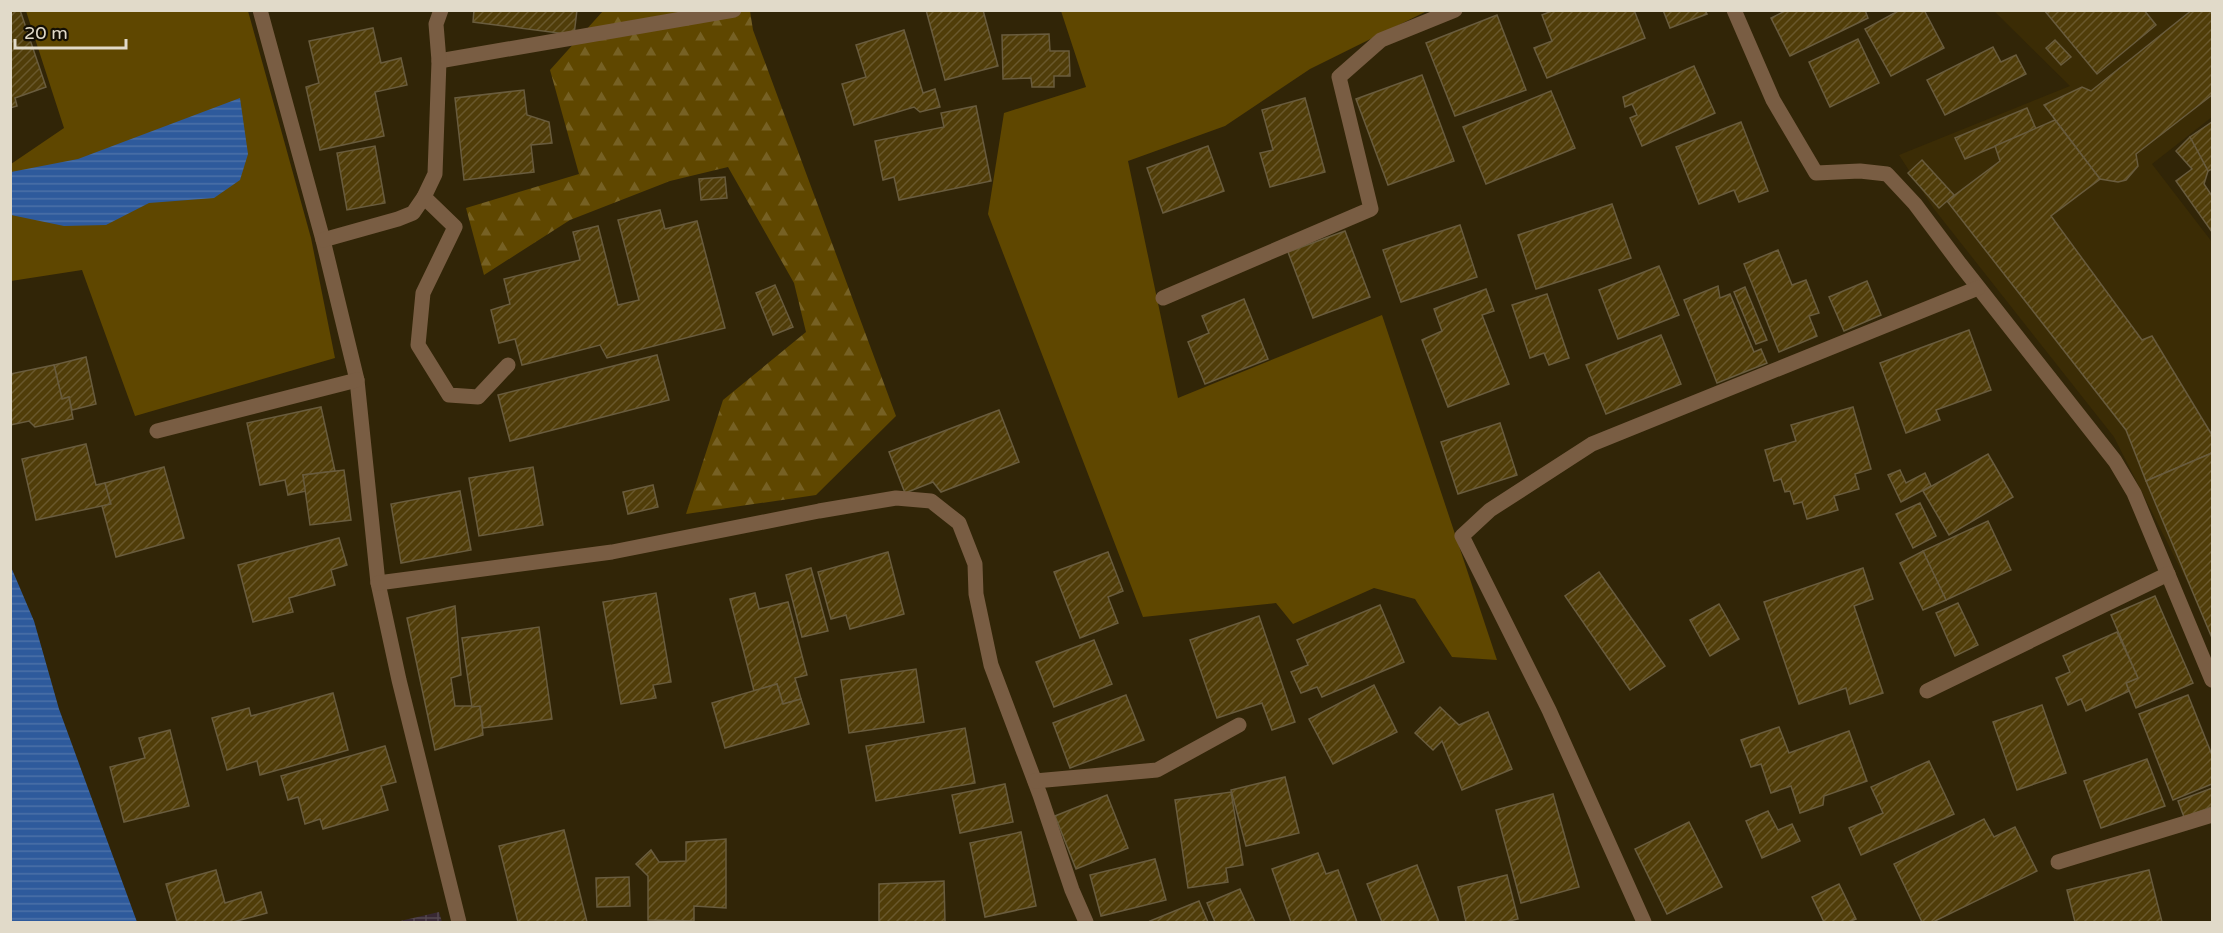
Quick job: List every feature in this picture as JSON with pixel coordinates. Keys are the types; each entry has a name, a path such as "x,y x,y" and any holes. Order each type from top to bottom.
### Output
{"street":[{"path":"260,10 323,240 357,380 378,583 399,680 459,922"},
{"path":"323,240 413,213 424,197 435,174 439,61 436,24 441,10"},
{"path":"439,61 734,10"},
{"path":"1164,298 1371,209 1339,77 1381,40 1455,10"},
{"path":"1734,10 1773,100 1816,173 1860,171 1887,174 1915,204 1978,288 2115,461 2134,493 2212,680"},
{"path":"424,197 455,227 423,293 418,345 449,395 478,397 508,365"},
{"path":"1644,922 1549,710 1462,536 1490,510 1593,444 1978,288"},
{"path":"157,431 357,380"},
{"path":"378,583 612,552 896,498 931,501 958,523 975,564 976,594 991,666 1035,781 1072,890 1086,922"},
{"path":"1927,691 2168,574"},
{"path":"1035,781 1157,770 1239,725"},
{"path":"2058,862 2212,815"}],"shaded area":[{"path":"1994,11 2212,11 2212,117 2152,164 2212,242 2212,631 2114,437 1934,209 1899,155 2070,86"},
{"path":"439,912 442,922 396,922"}],"green space":[{"path":"26,11 248,11 311,238 335,358 135,416 82,270 11,281 11,164 64,128"},
{"path":"603,11 750,11 753,30 896,416 816,495 686,514 723,400 806,332 794,283 728,167 670,181 570,220 484,275 466,208 579,174 550,70"},
{"path":"1061,11 1427,11 1310,69 1225,126 1128,161 1178,398 1382,315 1497,660 1452,657 1415,599 1374,588 1293,624 1276,603 1143,617 988,214 1004,113 1086,87"}],"water":[{"path":"240,98 248,154 240,180 214,198 149,203 106,225 64,226 11,215 11,172 78,159"},
{"path":"11,567 34,621 59,709 137,922 11,922"}],"building":[{"path":"10,10 20,10 46,87 15,98 17,106 10,108"},
{"path":"474,10 577,10 574,35 473,22"},
{"path":"926,10 983,10 998,66 945,80"},
{"path":"1554,10 1634,10 1645,38 1547,78 1534,48 1552,41 1542,15"},
{"path":"1663,10 1705,10 1707,14 1670,28"},
{"path":"1787,10 1865,10 1868,18 1790,56 1771,18"},
{"path":"1900,10 1924,10 1944,48 1891,76 1865,29"},
{"path":"2044,10 2144,10 2156,25 2097,74"},
{"path":"2192,10 2212,10 2212,95 2136,154 2138,166 2126,180 2118,182 2100,179 2044,105 2082,87 2091,91"},
{"path":"1497,15 1526,90 1455,116 1426,43"},
{"path":"373,28 381,63 401,58 407,85 375,92 384,136 320,150 306,87 319,83 309,41"},
{"path":"904,30 923,93 935,89 940,107 920,112 914,107 854,125 842,84 866,77 856,45"},
{"path":"1049,34 1050,51 1069,51 1070,76 1054,76 1054,87 1032,87 1031,78 1003,79 1002,35"},
{"path":"1858,39 1879,83 1830,107 1809,62"},
{"path":"2055,40 2071,57 2061,65 2046,48"},
{"path":"1993,47 2001,62 2016,55 2026,74 1945,115 1927,80"},
{"path":"1694,66 1715,113 1642,146 1630,118 1637,115 1632,104 1625,107 1623,97"},
{"path":"1422,75 1454,161 1388,185 1356,99"},
{"path":"524,90 527,115 549,122 552,143 531,145 534,172 464,180 455,98"},
{"path":"1551,91 1575,148 1486,184 1463,127"},
{"path":"1305,98 1325,172 1270,187 1260,153 1273,150 1262,110"},
{"path":"976,106 991,181 899,200 894,177 883,180 875,141 944,127 941,113"},
{"path":"2027,108 2036,129 1965,159 1955,138"},
{"path":"2055,120 2100,179 2051,216 2142,340 2152,336 2212,435 2212,453 2146,481 2126,430 1947,201 2000,161 1995,146"},
{"path":"1741,122 1768,191 1739,202 1734,190 1699,204 1676,147"},
{"path":"2212,122 2212,169 2208,171 2190,137"},
{"path":"2190,137 2208,171 2204,184 2212,196 2212,232 2176,181 2192,169 2176,151"},
{"path":"375,146 385,203 347,210 337,153"},
{"path":"1208,146 1224,191 1163,213 1147,168"},
{"path":"1922,160 1954,195 1939,208 1908,173"},
{"path":"725,177 727,198 701,200 699,179"},
{"path":"1612,204 1631,258 1536,289 1518,235"},
{"path":"660,210 665,229 697,221 725,328 607,358 600,345 522,365 515,339 499,343 491,310 510,304 504,279 580,260 573,232 598,226 618,305 639,300 618,220"},
{"path":"1460,225 1477,277 1401,302 1383,250"},
{"path":"1345,231 1370,297 1313,318 1288,252"},
{"path":"1778,250 1792,285 1806,280 1819,313 1809,316 1817,336 1779,352 1744,264"},
{"path":"1659,266 1679,315 1618,339 1599,290"},
{"path":"1867,281 1881,315 1844,331 1829,297"},
{"path":"775,285 793,327 773,335 756,293"},
{"path":"1718,286 1720,298 1730,294 1754,352 1761,349 1767,363 1717,383 1684,300"},
{"path":"1745,287 1767,340 1756,344 1734,292"},
{"path":"1486,289 1494,311 1482,315 1509,384 1448,407 1422,340 1442,331 1434,309"},
{"path":"1547,294 1569,358 1549,365 1544,353 1530,358 1512,305"},
{"path":"1244,299 1268,359 1205,384 1188,342 1209,333 1202,316"},
{"path":"1969,330 1991,390 1936,410 1940,420 1906,433 1880,363"},
{"path":"1661,335 1681,384 1606,414 1586,365"},
{"path":"657,355 669,400 510,441 498,395"},
{"path":"86,357 96,404 72,410 69,397 62,399 54,365"},
{"path":"54,365 62,399 69,397 73,419 35,427 29,421 10,425 10,374"},
{"path":"321,407 335,471 303,475 306,491 288,495 285,480 260,485 247,423"},
{"path":"1853,407 1871,469 1855,474 1859,489 1834,496 1838,510 1807,519 1802,502 1794,504 1790,491 1785,492 1781,479 1774,481 1765,450 1796,441 1791,425"},
{"path":"999,410 1019,462 941,492 933,482 905,493 889,452"},
{"path":"1500,423 1517,475 1458,494 1441,442"},
{"path":"86,444 96,485 105,483 111,504 36,520 22,459"},
{"path":"2212,453 2212,638 2146,481"},
{"path":"1988,454 2013,497 1949,535 1923,491"},
{"path":"164,467 184,538 116,557 102,506 111,504 105,483"},
{"path":"533,467 543,525 479,536 469,478"},
{"path":"344,470 351,520 310,525 303,475"},
{"path":"1900,470 1906,483 1925,473 1931,486 1901,502 1888,475"},
{"path":"653,485 658,507 628,514 623,492"},
{"path":"460,491 471,550 401,563 391,504"},
{"path":"1920,503 1936,536 1913,548 1896,514"},
{"path":"1988,521 2011,570 1946,600 1923,551"},
{"path":"339,538 347,565 331,570 335,585 289,598 293,612 253,622 238,565"},
{"path":"1923,551 1946,600 1923,610 1900,563"},
{"path":"888,552 904,614 850,629 846,615 831,619 818,572"},
{"path":"1108,552 1123,591 1108,597 1118,623 1080,638 1054,572"},
{"path":"811,568 828,631 802,637 786,575"},
{"path":"1863,568 1873,599 1854,606 1883,693 1850,704 1846,688 1799,704 1764,602"},
{"path":"1599,572 1665,666 1630,690 1565,596"},
{"path":"656,593 671,682 653,685 656,698 621,704 603,602"},
{"path":"755,593 759,609 788,602 807,675 795,678 801,699 783,704 777,684 754,691 730,599"},
{"path":"2155,596 2193,683 2136,708 2126,683 2138,678 2111,615"},
{"path":"1958,603 1978,645 1955,656 1936,613"},
{"path":"1719,604 1739,639 1710,656 1690,620"},
{"path":"1380,605 1404,662 1322,697 1317,687 1301,693 1291,672 1308,665 1297,640"},
{"path":"455,606 461,675 451,678 455,706 480,706 483,735 435,750 407,618"},
{"path":"1259,616 1295,722 1272,730 1262,703 1217,718 1190,640"},
{"path":"539,627 552,719 483,728 480,706 472,707 462,638"},
{"path":"2117,632 2138,678 2126,683 2129,691 2086,711 2081,699 2068,705 2056,678 2070,672 2063,656"},
{"path":"1094,640 1112,684 1054,707 1036,662"},
{"path":"916,669 924,722 849,733 841,680"},
{"path":"777,684 783,704 801,699 809,724 725,748 712,703"},
{"path":"1374,685 1397,732 1333,764 1309,719"},
{"path":"333,693 348,750 260,775 257,761 227,770 212,718 249,708 251,716"},
{"path":"1126,695 1144,740 1070,768 1053,723"},
{"path":"2188,695 2212,755 2212,784 2173,800 2139,714"},
{"path":"2042,705 2066,773 2017,790 1993,722"},
{"path":"1440,707 1459,725 1488,712 1512,769 1462,790 1442,741 1433,750 1415,733"},
{"path":"1779,727 1789,753 1849,731 1867,781 1824,796 1823,805 1800,813 1791,786 1771,793 1761,764 1751,767 1741,740"},
{"path":"965,728 975,783 876,801 866,746"},
{"path":"170,730 189,806 124,822 110,767 145,758 139,738"},
{"path":"385,746 396,782 381,786 388,810 323,829 320,819 305,824 298,797 288,800 281,776"},
{"path":"2147,759 2165,806 2101,828 2084,781"},
{"path":"1929,761 1954,814 1861,855 1849,828 1883,813 1871,787"},
{"path":"1285,777 1299,833 1246,846 1231,790"},
{"path":"1005,784 1013,822 960,833 952,795"},
{"path":"2212,788 2212,807 2184,817 2178,801"},
{"path":"1231,792 1243,865 1226,868 1228,882 1188,888 1175,800"},
{"path":"1553,794 1579,887 1521,903 1496,810"},
{"path":"1107,795 1128,848 1076,869 1055,816"},
{"path":"1768,811 1778,830 1792,824 1800,841 1762,858 1746,821"},
{"path":"1984,819 1994,837 2015,827 2037,871 1933,922 1922,922 1894,864"},
{"path":"1689,822 1722,887 1667,914 1635,849"},
{"path":"564,830 587,922 518,922 499,846"},
{"path":"1021,832 1036,906 985,917 970,843"},
{"path":"726,839 726,908 694,906 694,921 648,920 648,876 636,864 651,850 659,862 686,861 686,842"},
{"path":"1318,853 1326,874 1338,870 1357,922 1291,922 1272,869"},
{"path":"1155,859 1166,900 1101,916 1090,875"},
{"path":"1417,865 1439,922 1382,922 1367,884"},
{"path":"216,870 225,903 261,892 267,913 233,922 177,922 166,884"},
{"path":"2149,870 2162,922 2075,922 2067,890"},
{"path":"1507,875 1518,919 1505,922 1466,922 1458,887"},
{"path":"629,877 630,906 597,907 596,878"},
{"path":"944,881 945,922 879,922 879,884"},
{"path":"1839,884 1856,919 1848,922 1824,922 1812,897"},
{"path":"1240,889 1255,922 1215,922 1207,903"},
{"path":"1199,901 1208,922 1150,921"}]}
